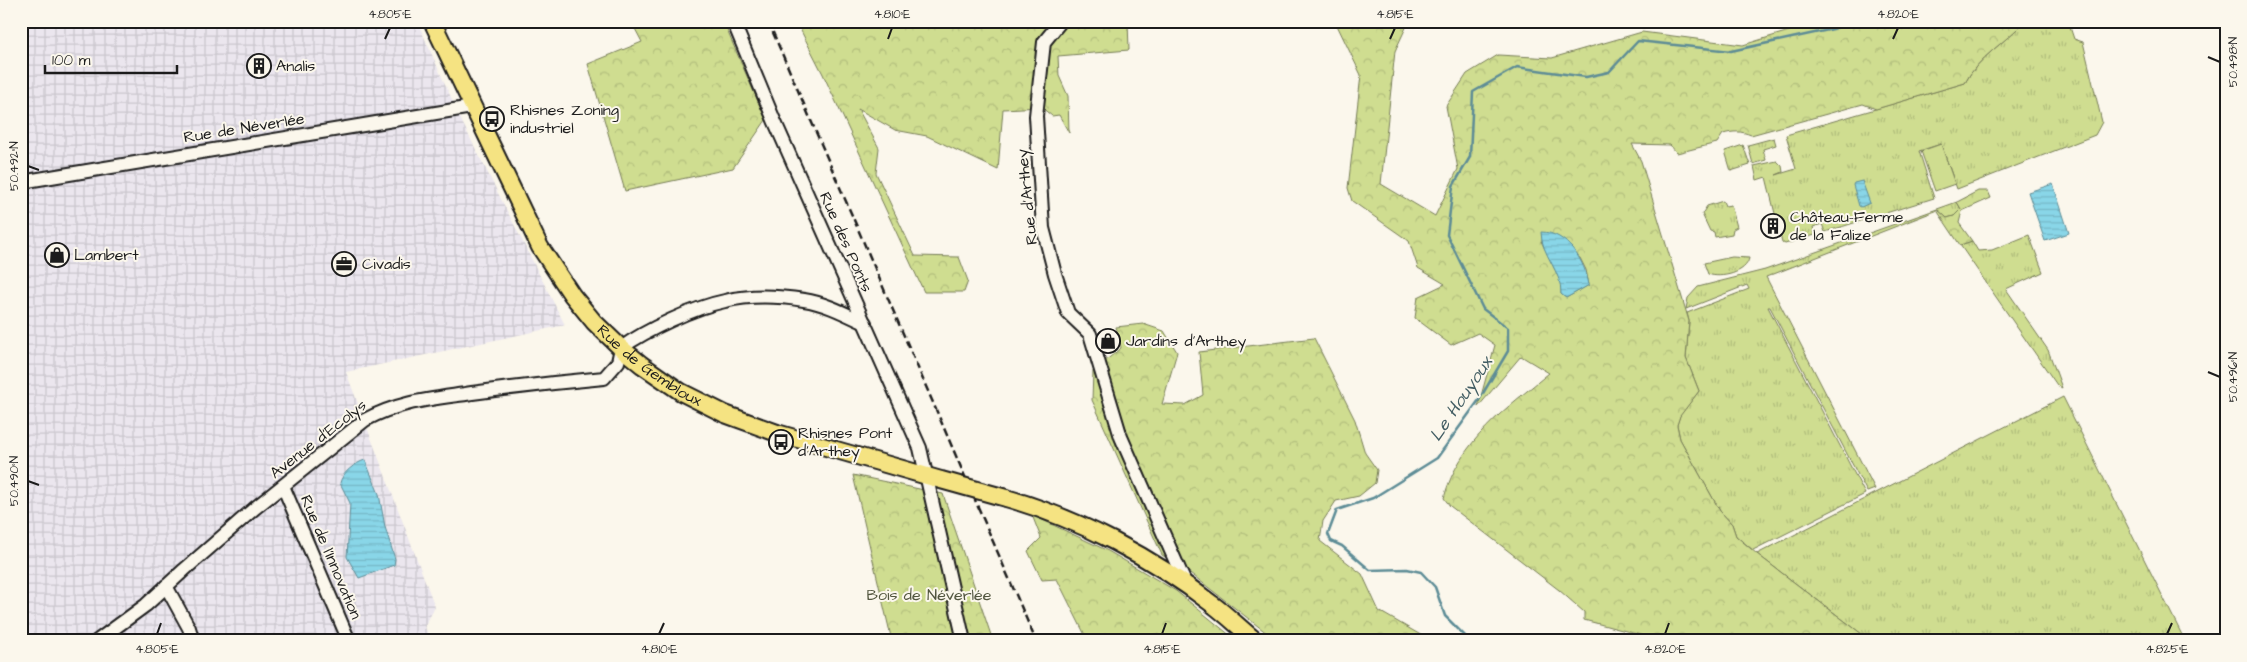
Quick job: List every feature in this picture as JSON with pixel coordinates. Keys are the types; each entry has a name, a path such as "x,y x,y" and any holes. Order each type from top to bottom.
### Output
{"main road":[{"name":"Rue de Gembloux","path":"432,21 540,247 572,295 594,322 642,365 681,392 725,414 777,433 1035,506 1089,530 1133,553 1186,585 1256,641"}],"street":[{"name":"Rue des Ponts","path":"733,21 774,120 934,478 964,641"},
{"name":"Rue d'Arthey","path":"1061,21 1044,42 1036,116 1043,228 1054,274 1068,313 1090,334 1121,437 1186,585"},
{"name":"Rue de Néverlée","path":"21,182 472,107"},
{"path":"622,348 675,319 725,300 773,297 806,300 864,323"},
{"name":"Avenue d'Ecolys","path":"97,641 146,605 283,486 365,420 386,409 407,402 522,386 604,378 618,362 622,348"},
{"name":"Rue de l'Innovation","path":"283,486 349,641"},
{"path":"166,586 189,628 193,641"}],"shaded area":[{"path":"21,21 417,21 462,122 565,325 346,372 435,607 425,626 430,641 21,641"}],"green space":[{"path":"631,21 723,21 766,120 733,168 625,191 588,64 642,42"},
{"path":"796,21 1128,21 1129,50 1058,56 1059,76 1068,96 1069,133 1059,115 1052,116 1041,107 1003,109 998,170 927,136 895,130 858,109 879,148 876,173 915,256 959,257 968,281 964,292 924,292 823,74"},
{"path":"1335,21 1409,21 1395,51 1381,184 1435,216 1458,169 1446,106 1467,74 1498,55 1552,58 1642,32 1743,45 1822,21 2025,21 1977,65 1965,83 1876,109 1863,104 1751,135 1741,132 1727,133 1723,134 1717,143 1677,153 1670,145 1632,144 1641,161 1689,321 1686,358 1699,391 1680,416 1677,425 1680,439 1720,511 1732,524 1736,536 1871,641 1648,641 1641,635 1584,620 1584,612 1559,590 1450,506 1444,498 1451,478 1461,459 1486,427 1549,373 1521,356 1478,407 1495,345 1478,333 1451,345 1415,318 1418,297 1445,284 1418,268 1409,241 1352,201 1348,188 1361,75","holes":["1541,241 1580,258 1586,270 1589,285 1566,298 1561,294 1562,284"]},
{"path":"2025,21 2068,21 2074,39 2083,42 2102,122 2095,135 1957,189 1941,144 1919,151 1934,198 1825,232 1822,224 1813,227 1815,235 1785,244 1782,242 1766,177 1757,180 1754,166 1777,161 1782,166 1783,172 1776,175 1796,169 1786,135 1965,83 1977,65"},
{"path":"1774,138 1776,145 1763,149 1766,160 1753,164 1748,145"},
{"path":"1941,144 1955,184 1935,191 1921,151"},
{"path":"1743,145 1750,165 1731,171 1725,151"},
{"path":"1978,191 1988,191 1991,198 1962,211 1959,223 1972,241 1960,245 1938,210 1947,218 1954,216 1961,209 1957,202"},
{"path":"1723,201 1725,206 1731,205 1737,227 1733,229 1732,234 1715,237 1714,232 1710,231 1702,214 1707,206"},
{"path":"1957,202 1961,209 1954,216 1947,218 1938,210 1766,277 1875,489 1867,492 1770,307 1768,307 1865,494 1753,550 1736,536 1732,524 1720,511 1680,439 1677,425 1680,415 1699,391 1686,358 1689,321 1687,313 1749,289 1747,285 1686,309 1688,298 1698,287 1765,270"},
{"path":"2029,235 2043,272 2006,289 2048,350 2062,388 2057,385 1960,245 1972,241 1978,251 1992,250"},
{"path":"1732,257 1749,258 1743,268 1732,274 1719,276 1708,274 1704,263"},
{"path":"1143,324 1164,331 1177,352 1162,404 1185,405 1203,395 1199,352 1314,338 1355,420 1365,453 1377,470 1375,483 1359,496 1336,501 1323,521 1320,541 1362,574 1379,611 1431,641 1277,641 1190,573 1162,555 1092,400 1093,371 1121,348 1116,327"},
{"path":"2063,397 2185,641 1871,641 1757,554"},
{"name":"Bois de Néverlée","path":"853,475 943,494 993,641 892,641"},
{"path":"1032,515 1108,551 1176,591 1237,641 1088,641 1057,579 1042,580 1028,551 1041,538"}],"water":[{"path":"1862,181 1870,203 1861,207 1859,206 1853,185"},
{"path":"2053,184 2069,233 2045,241 2028,192"},
{"path":"1541,232 1550,233 1567,242 1579,258 1589,285 1566,298 1561,294 1558,278 1544,248"},
{"path":"365,460 379,494 385,527 395,559 394,565 359,578 347,557 350,503 340,483 343,476 350,469 357,463"}],"waterway":[{"name":"Le Houyoux","path":"1470,641 1445,616 1435,587 1421,572 1407,569 1370,570 1342,546 1331,541 1328,534 1337,510 1373,498 1437,458 1479,400 1508,351 1508,328 1483,309 1447,235 1453,186 1470,157 1473,92 1517,67 1586,77 1609,72 1638,41 1731,51 1833,29 1852,21"}],"railway":[{"path":"768,21 1036,641"}],"place":[{"name":"Analis","path":"259,66"},
{"name":"Rhisnes Zoning industriel","path":"492,119"},
{"name":"Château-Ferme de la Falize","path":"1773,226"},
{"name":"Lambert","path":"57,255"},
{"name":"Civadis","path":"344,264"},
{"name":"Jardins d'Arthey","path":"1108,341"},
{"name":"Rhisnes Pont d'Arthey","path":"781,442"}]}
